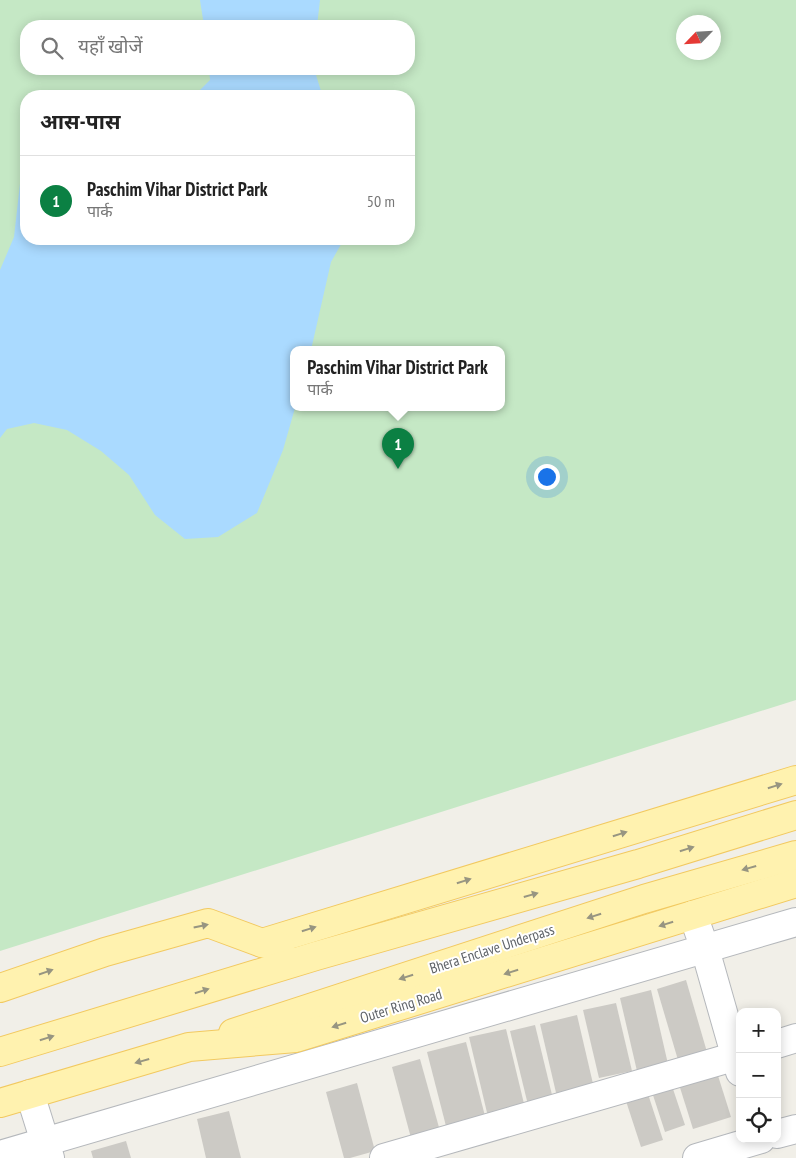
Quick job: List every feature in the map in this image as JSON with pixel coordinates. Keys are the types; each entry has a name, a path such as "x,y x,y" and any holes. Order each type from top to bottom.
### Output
{"main road":[{"path":"262,943 796,780"},
{"path":"0,1052 316,956 638,864 796,815"},
{"name":"Bhera Enclave Underpass","path":"189,1047 644,899 796,854"},
{"name":"Outer Ring Road","path":"0,1103 189,1047 296,1038 796,883"},
{"path":"0,988 105,952 208,924 262,943 316,956"}],"street":[{"path":"693,915 736,1054"},
{"path":"0,1154 47,1150 796,922"},
{"path":"781,1043 796,1038"},
{"path":"384,1158 736,1062"},
{"path":"30,1094 47,1150"},
{"path":"781,1133 796,1129"},
{"path":"697,1158 747,1143"},
{"path":"761,1143 766,1158"}],"green space":[{"path":"0,0 796,0 796,700 0,951"}],"water":[{"path":"200,0 320,0 318,20 203,20"},
{"path":"210,75 316,75 321,90 200,90 210,80"},
{"path":"20,184 20,245 341,245 331,262 312,346 290,346 290,411 294,411 283,450 257,513 218,537 185,539 155,515 129,475 101,451 67,430 34,423 7,429 0,438 0,270 14,237"}],"building":[{"path":"686,980 707,1052 678,1060 657,989"},
{"path":"651,990 668,1064 637,1071 620,998"},
{"path":"616,1003 632,1071 599,1078 583,1010"},
{"path":"577,1015 594,1088 557,1097 540,1024"},
{"path":"535,1025 553,1099 528,1105 510,1031"},
{"path":"506,1029 526,1112 489,1121 469,1037"},
{"path":"466,1042 486,1120 447,1130 427,1052"},
{"path":"420,1059 440,1131 411,1138 392,1067"},
{"path":"715,1066 731,1117 693,1129 677,1078"},
{"path":"357,1083 375,1151 344,1158 326,1092"},
{"path":"671,1083 685,1125 665,1132 651,1089"},
{"path":"647,1091 663,1140 641,1147 625,1098"},
{"path":"229,1111 241,1158 206,1158 197,1119"},
{"path":"126,1141 131,1158 93,1158 91,1151"}],"place":[{"name":"Paschim Vihar District Park","path":"398,469"}]}
